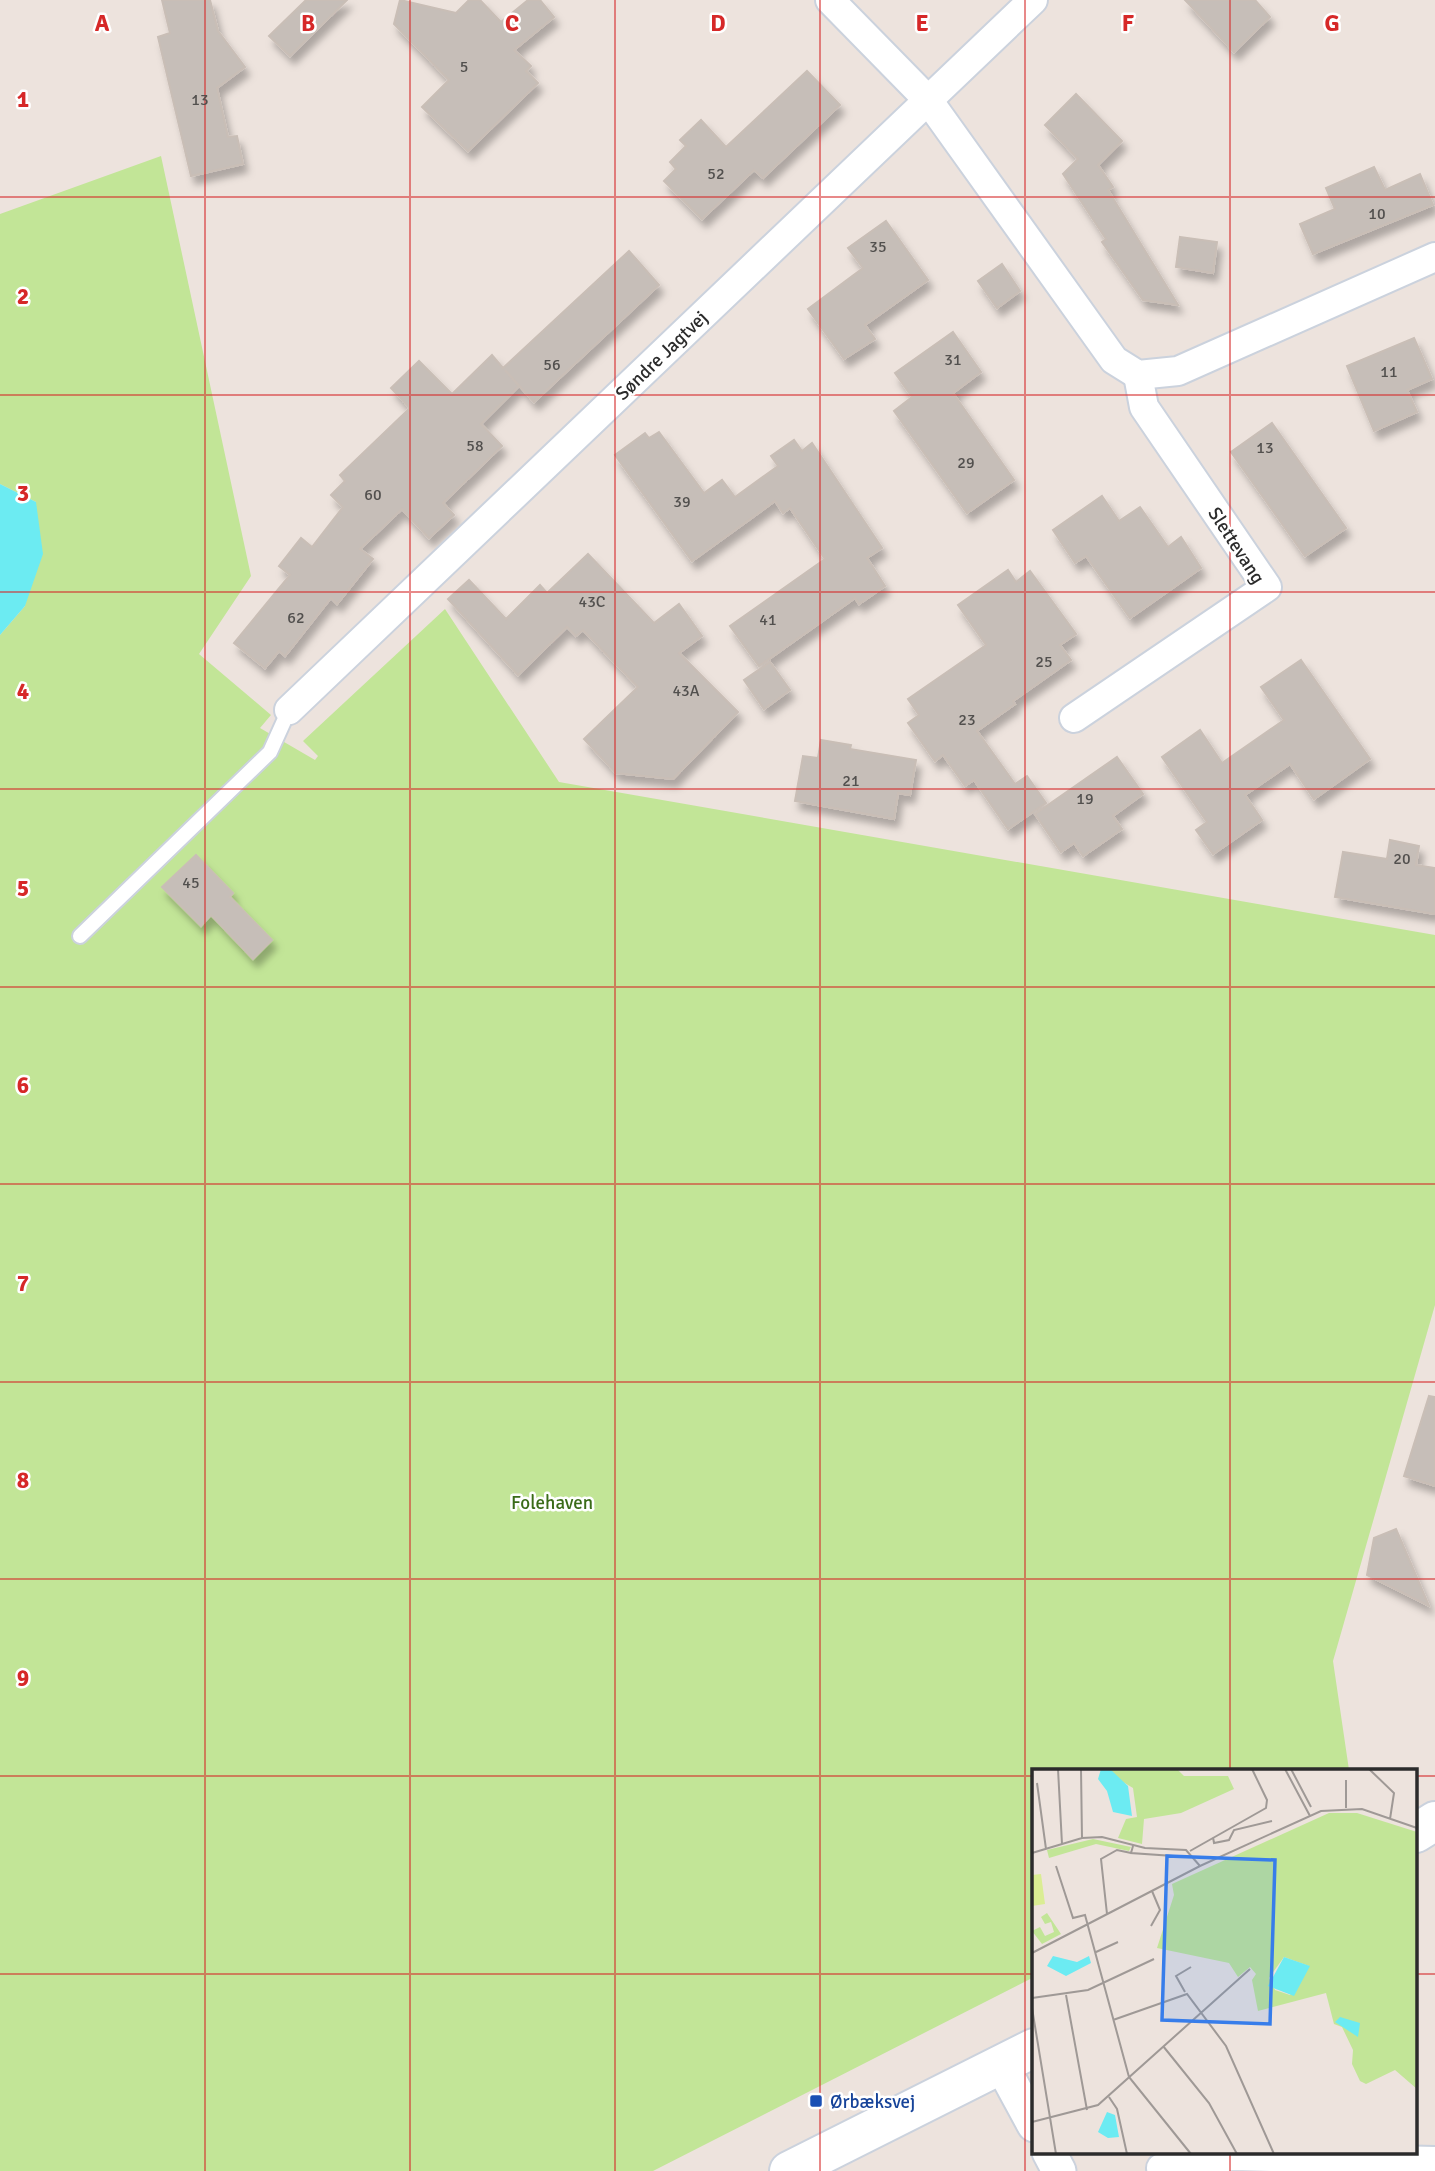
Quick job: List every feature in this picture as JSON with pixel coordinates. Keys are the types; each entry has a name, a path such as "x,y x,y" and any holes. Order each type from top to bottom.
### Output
{"main road":[{"path":"1418,1832 1435,1821"},
{"path":"789,2171 1018,2057"}],"street":[{"path":"830,0 928,100 1114,360 1138,376 1178,371 1435,257"},
{"name":"Søndre Jagtvej","path":"289,710 1033,0"},
{"name":"Slettevang","path":"1074,718 1267,587 1144,407 1138,376"},
{"path":"1018,2057 1032,2116"},
{"path":"1050,2154 1059,2171"},
{"path":"1161,2168 1233,2155 1435,2161"}],"lane":[{"path":"80,936 270,752 289,710"}],"green space":[{"name":"Folehaven","path":"161,156 251,576 199,654 271,715 260,728 315,760 318,756 303,741 445,609 559,782 1435,935 1435,1305 1333,1661 1349,1769 1032,1769 1032,1978 653,2171 0,2171 0,635 25,606 36,502 0,484 0,214"}],"water":[{"path":"0,484 36,502 43,554 25,606 0,635"}],"building":[{"path":"162,0 210,0 218,31 245,67 217,88 228,137 237,136 243,164 191,176 158,37 170,33"},
{"path":"306,0 347,0 290,56 269,36"},
{"path":"400,0 456,13 469,0 480,0 501,22 528,0 540,0 554,17 514,50 531,66 526,71 538,83 468,151 422,107 449,80 394,24"},
{"path":"1185,0 1255,0 1270,17 1234,52"},
{"path":"807,71 840,105 763,178 754,170 702,219 664,181 676,169 670,162 686,146 680,140 701,120 726,147"},
{"path":"1076,94 1122,141 1098,165 1113,187 1108,190 1178,305 1143,300 1102,242 1106,239 1063,174 1078,159 1045,125"},
{"path":"1374,167 1385,190 1420,174 1433,205 1313,254 1300,224 1335,209 1326,188"},
{"path":"886,221 928,280 865,325 875,339 844,359 808,309 863,268 848,248"},
{"path":"1180,237 1217,242 1213,273 1176,267"},
{"path":"629,251 659,285 534,402 505,370 519,386 481,424 502,446 443,503 454,515 429,538 402,509 360,549 373,559 337,604 331,598 285,656 279,651 265,668 234,643 290,575 279,566 301,538 312,547 343,507 331,495 345,481 340,475 410,408 391,388 419,361 452,394 492,355 503,368"},
{"path":"1002,264 1020,291 997,308 978,281"},
{"path":"953,332 981,372 953,393 1014,480 967,513 894,411 912,397 895,373"},
{"path":"1414,338 1432,379 1407,390 1417,412 1374,431 1347,366"},
{"path":"1272,423 1346,528 1305,556 1231,452"},
{"path":"659,432 704,493 722,480 735,497 778,466 771,456 794,440 802,451 812,443 882,548 867,558 885,586 859,604 855,598 759,666 730,626 825,559 790,508 783,513 775,501 692,561 615,455 645,433 649,438"},
{"path":"1102,496 1119,521 1140,507 1168,547 1181,537 1201,568 1130,618 1086,556 1075,563 1053,530"},
{"path":"588,554 654,623 679,604 702,636 679,653 738,712 673,779 616,773 584,739 638,687 583,630 576,636 567,627 518,675 448,599 469,580 506,619 540,585 547,593"},
{"path":"1008,570 1016,582 1030,571 1076,634 1060,645 1071,660 1013,701 1015,704 977,731 1015,784 1027,776 1046,803 1008,829 974,780 965,786 943,755 935,761 908,723 919,715 908,699 986,645 958,605"},
{"path":"1301,660 1370,759 1314,799 1290,764 1245,795 1262,820 1213,854 1196,830 1207,822 1162,757 1200,730 1222,763 1284,720 1261,687"},
{"path":"770,662 790,690 764,709 744,680"},
{"path":"821,740 851,745 850,749 916,760 910,795 898,793 894,819 795,801 803,756 818,758"},
{"path":"1117,757 1143,794 1113,816 1122,829 1083,856 1074,843 1061,852 1035,814"},
{"path":"1390,840 1419,846 1416,865 1435,868 1435,914 1335,897 1343,852 1387,859"},
{"path":"196,855 233,893 230,897 272,940 253,959 211,915 201,926 162,887"},
{"path":"1429,1396 1435,1397 1435,1486 1404,1476"},
{"path":"1396,1529 1429,1606 1367,1575 1374,1538"}],"place":[{"name":"Ørbæksvej","path":"816,2101"}]}
